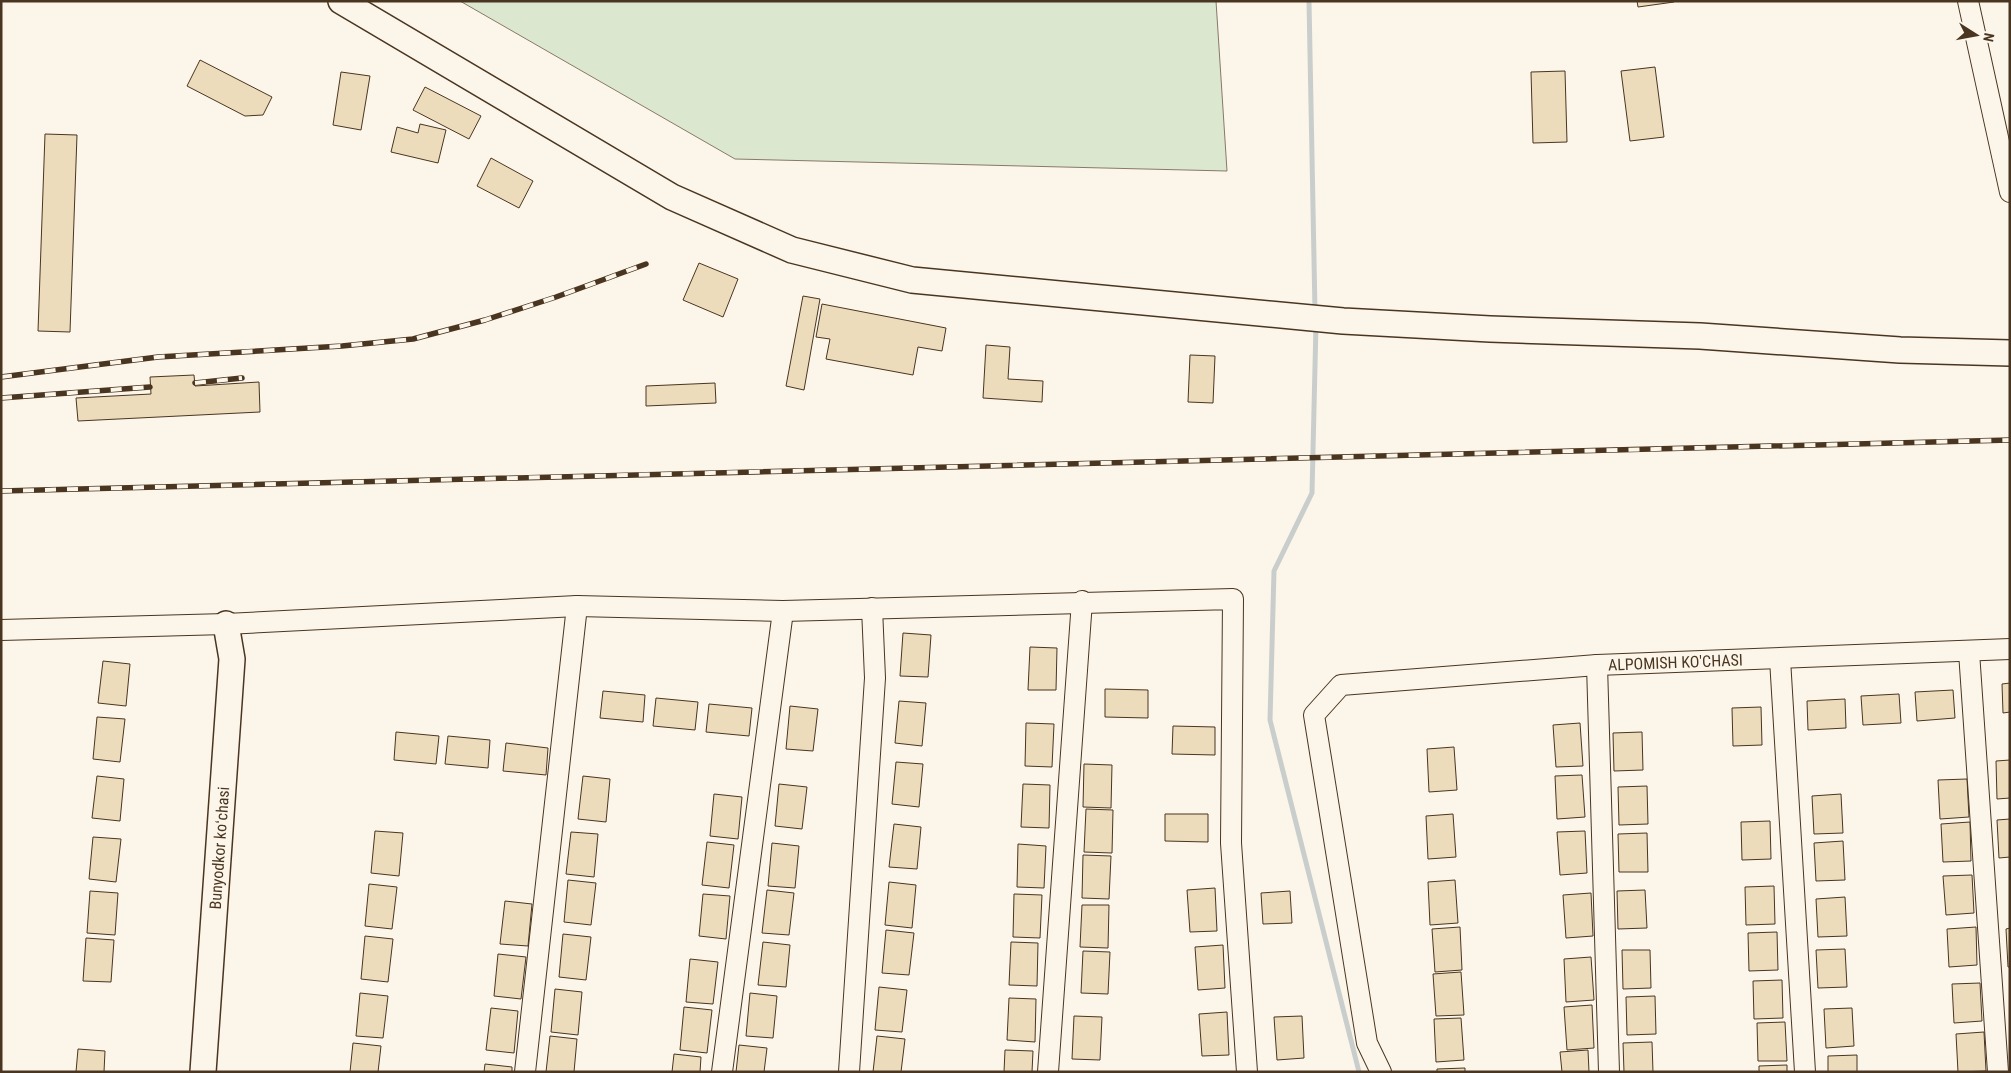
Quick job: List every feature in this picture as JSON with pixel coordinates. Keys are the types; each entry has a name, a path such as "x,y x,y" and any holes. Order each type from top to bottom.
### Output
{"main road":[{"path":"341,1 672,197 792,250 912,280 1343,321 1490,329 1700,336 1900,350 2010,353"},
{"name":"Bunyodkor koʻchasi","path":"203,1072 232,659 226,624"}],"street":[{"path":"1968,1 2010,192"},
{"path":"1,630 226,624 577,606 783,611 1233,599 1230,843 1247,1072"},
{"path":"1048,1072 1082,602"},
{"path":"525,1072 577,606"},
{"path":"849,1072 875,678 872,608"},
{"path":"722,1072 783,611"},
{"name":"ALPOMISH KO'CHASI","path":"1380,1072 1367,1043 1314,715 1341,685 1597,665 2010,649"},
{"path":"1968,652 1998,1072"},
{"path":"1780,659 1805,1072"},
{"path":"1597,665 1609,1072"}],"green space":[{"path":"460,1 1216,1 1227,171 735,159"}],"building":[{"path":"1637,1 1674,1 1674,2 1638,7"},
{"path":"200,60 272,97 263,115 245,116 187,86"},
{"path":"1655,67 1664,137 1630,141 1621,71"},
{"path":"1565,71 1567,142 1533,143 1531,72"},
{"path":"341,72 370,76 361,130 333,125"},
{"path":"425,87 481,116 469,139 413,110"},
{"path":"420,124 446,130 438,163 391,152 397,127 418,133"},
{"path":"45,134 77,135 70,332 38,331"},
{"path":"491,158 533,181 519,208 477,186"},
{"path":"699,263 738,279 723,317 683,300"},
{"path":"803,296 820,299 804,390 786,386"},
{"path":"822,304 946,328 942,351 918,347 913,375 826,359 830,339 816,337"},
{"path":"986,345 1010,347 1008,379 1043,381 1042,402 983,398"},
{"path":"1190,355 1215,356 1213,403 1188,402"},
{"path":"194,375 195,386 259,382 260,412 78,421 76,398 151,394 150,377"},
{"path":"715,383 716,403 646,406 646,386"},
{"path":"903,633 931,635 928,677 900,676"},
{"path":"1030,647 1057,648 1056,690 1028,690"},
{"path":"103,661 130,664 126,706 98,703"},
{"path":"2010,683 2010,712 2003,713 2002,684"},
{"path":"1105,689 1148,690 1148,718 1105,717"},
{"path":"1953,690 1955,718 1917,721 1915,692"},
{"path":"603,691 645,695 643,722 600,718"},
{"path":"1899,694 1901,723 1863,725 1861,696"},
{"path":"656,698 698,702 695,730 653,726"},
{"path":"1845,699 1846,728 1808,730 1807,701"},
{"path":"899,701 926,703 922,746 895,743"},
{"path":"709,704 752,708 749,736 706,732"},
{"path":"790,706 818,709 813,751 786,749"},
{"path":"1761,707 1762,745 1733,746 1732,708"},
{"path":"97,717 125,719 120,762 93,759"},
{"path":"1026,723 1054,724 1052,767 1025,766"},
{"path":"1580,723 1583,766 1556,767 1553,725"},
{"path":"1173,726 1215,727 1215,755 1172,754"},
{"path":"396,732 439,736 436,764 394,760"},
{"path":"1642,732 1643,770 1614,771 1613,733"},
{"path":"448,736 490,740 488,768 445,764"},
{"path":"506,743 548,748 546,775 503,771"},
{"path":"1454,747 1457,790 1429,792 1427,749"},
{"path":"2010,760 2010,798 1997,799 1996,761"},
{"path":"896,762 923,764 919,807 892,804"},
{"path":"1084,764 1112,765 1111,808 1083,807"},
{"path":"1582,775 1585,817 1557,819 1555,776"},
{"path":"97,776 124,779 120,821 92,818"},
{"path":"583,776 610,779 606,822 578,819"},
{"path":"1967,779 1969,817 1940,819 1938,780"},
{"path":"779,784 807,787 802,829 775,826"},
{"path":"1023,784 1050,785 1049,828 1021,827"},
{"path":"1647,786 1648,824 1619,825 1618,787"},
{"path":"714,794 742,797 738,839 710,836"},
{"path":"1841,794 1843,833 1814,834 1812,796"},
{"path":"1086,809 1113,810 1112,853 1084,852"},
{"path":"1165,814 1208,814 1208,842 1165,841"},
{"path":"1453,814 1456,857 1428,859 1426,816"},
{"path":"2010,819 2010,857 1999,858 1997,820"},
{"path":"1770,821 1771,859 1742,860 1741,822"},
{"path":"1970,822 1971,861 1943,862 1941,824"},
{"path":"894,824 921,827 917,869 889,867"},
{"path":"375,831 403,833 399,876 371,873"},
{"path":"1585,831 1587,873 1560,875 1557,832"},
{"path":"571,832 598,834 594,877 566,874"},
{"path":"1647,833 1648,872 1619,872 1618,834"},
{"path":"93,837 121,839 116,882 89,879"},
{"path":"1843,841 1845,880 1816,881 1814,843"},
{"path":"707,842 734,845 729,888 702,885"},
{"path":"772,843 799,846 795,888 768,886"},
{"path":"1018,844 1046,846 1044,888 1017,887"},
{"path":"1083,855 1111,856 1109,899 1082,898"},
{"path":"1972,875 1974,913 1946,915 1943,876"},
{"path":"568,880 596,883 591,925 564,922"},
{"path":"1455,880 1458,923 1430,925 1428,882"},
{"path":"889,882 916,885 912,928 885,925"},
{"path":"369,884 397,887 392,929 365,926"},
{"path":"1774,886 1775,924 1746,925 1745,887"},
{"path":"1215,888 1217,931 1190,932 1187,890"},
{"path":"767,890 794,893 789,935 762,933"},
{"path":"1645,890 1647,928 1618,929 1617,891"},
{"path":"90,891 118,893 115,935 87,933"},
{"path":"1290,891 1292,923 1263,924 1261,893"},
{"path":"1591,893 1593,936 1566,938 1563,895"},
{"path":"703,894 730,896 726,939 699,936"},
{"path":"1014,894 1042,895 1040,938 1013,937"},
{"path":"1845,897 1847,936 1818,937 1816,899"},
{"path":"505,901 532,904 528,946 500,944"},
{"path":"1082,905 1109,905 1108,948 1080,947"},
{"path":"1460,927 1462,970 1435,972 1432,929"},
{"path":"1976,927 1977,965 1949,967 1947,929"},
{"path":"2010,928 2010,967 2008,967 2006,929"},
{"path":"886,930 914,933 909,975 882,973"},
{"path":"1777,932 1778,970 1749,971 1748,933"},
{"path":"563,934 591,937 586,980 559,977"},
{"path":"365,936 393,939 388,982 361,979"},
{"path":"86,938 114,940 111,982 83,981"},
{"path":"763,942 790,945 786,987 758,985"},
{"path":"1011,942 1038,943 1037,986 1009,985"},
{"path":"1223,945 1225,988 1198,990 1195,947"},
{"path":"1845,949 1847,987 1818,988 1816,950"},
{"path":"1622,950 1650,950 1651,988 1623,989"},
{"path":"1083,951 1110,952 1108,994 1081,993"},
{"path":"498,954 526,957 521,999 494,996"},
{"path":"1591,957 1594,1000 1566,1002 1564,959"},
{"path":"690,959 718,962 713,1004 686,1002"},
{"path":"1461,972 1464,1015 1436,1016 1433,974"},
{"path":"1782,980 1783,1018 1754,1019 1753,981"},
{"path":"1980,983 1982,1021 1954,1023 1952,984"},
{"path":"879,987 907,990 902,1032 875,1030"},
{"path":"555,989 582,992 578,1035 551,1032"},
{"path":"360,993 388,996 383,1038 356,1036"},
{"path":"750,993 777,996 773,1038 746,1036"},
{"path":"1655,996 1656,1034 1627,1035 1626,997"},
{"path":"1009,998 1036,999 1035,1042 1007,1040"},
{"path":"1592,1005 1594,1048 1567,1050 1564,1007"},
{"path":"684,1007 712,1010 707,1053 680,1050"},
{"path":"491,1008 518,1011 514,1053 486,1050"},
{"path":"1852,1008 1854,1046 1826,1048 1824,1009"},
{"path":"1227,1012 1229,1055 1202,1056 1199,1014"},
{"path":"1074,1016 1102,1017 1100,1060 1072,1059"},
{"path":"1302,1016 1304,1058 1277,1060 1274,1017"},
{"path":"1461,1018 1464,1060 1436,1062 1434,1019"},
{"path":"1785,1022 1787,1061 1758,1061 1757,1023"},
{"path":"1984,1032 1986,1071 1958,1072 1956,1034"},
{"path":"550,1036 577,1039 574,1072 546,1072"},
{"path":"877,1036 905,1039 901,1072 873,1072"},
{"path":"1652,1042 1653,1072 1624,1072 1623,1043"},
{"path":"353,1043 381,1046 378,1072 350,1072"},
{"path":"739,1045 767,1048 764,1072 736,1072"},
{"path":"78,1049 105,1051 104,1072 76,1072"},
{"path":"1005,1050 1033,1051 1032,1072 1004,1072"},
{"path":"1588,1050 1589,1072 1562,1072 1560,1052"},
{"path":"674,1054 701,1057 700,1072 672,1072"},
{"path":"1857,1055 1857,1072 1828,1072 1828,1056"},
{"path":"485,1064 512,1067 512,1072 484,1072"},
{"path":"1787,1065 1787,1072 1759,1072 1759,1066"},
{"path":"1465,1068 1465,1072 1437,1072 1437,1069"}],"waterway":[{"path":"1309,1 1315,311"},
{"path":"1316,324 1312,493 1274,571 1270,720 1359,1072"}],"railway":[{"path":"1,377 158,357 342,346 413,339 485,320 556,297 646,264"},
{"path":"195,383 242,378"},
{"path":"1,398 150,387"},
{"path":"1,491 2010,440"}]}
